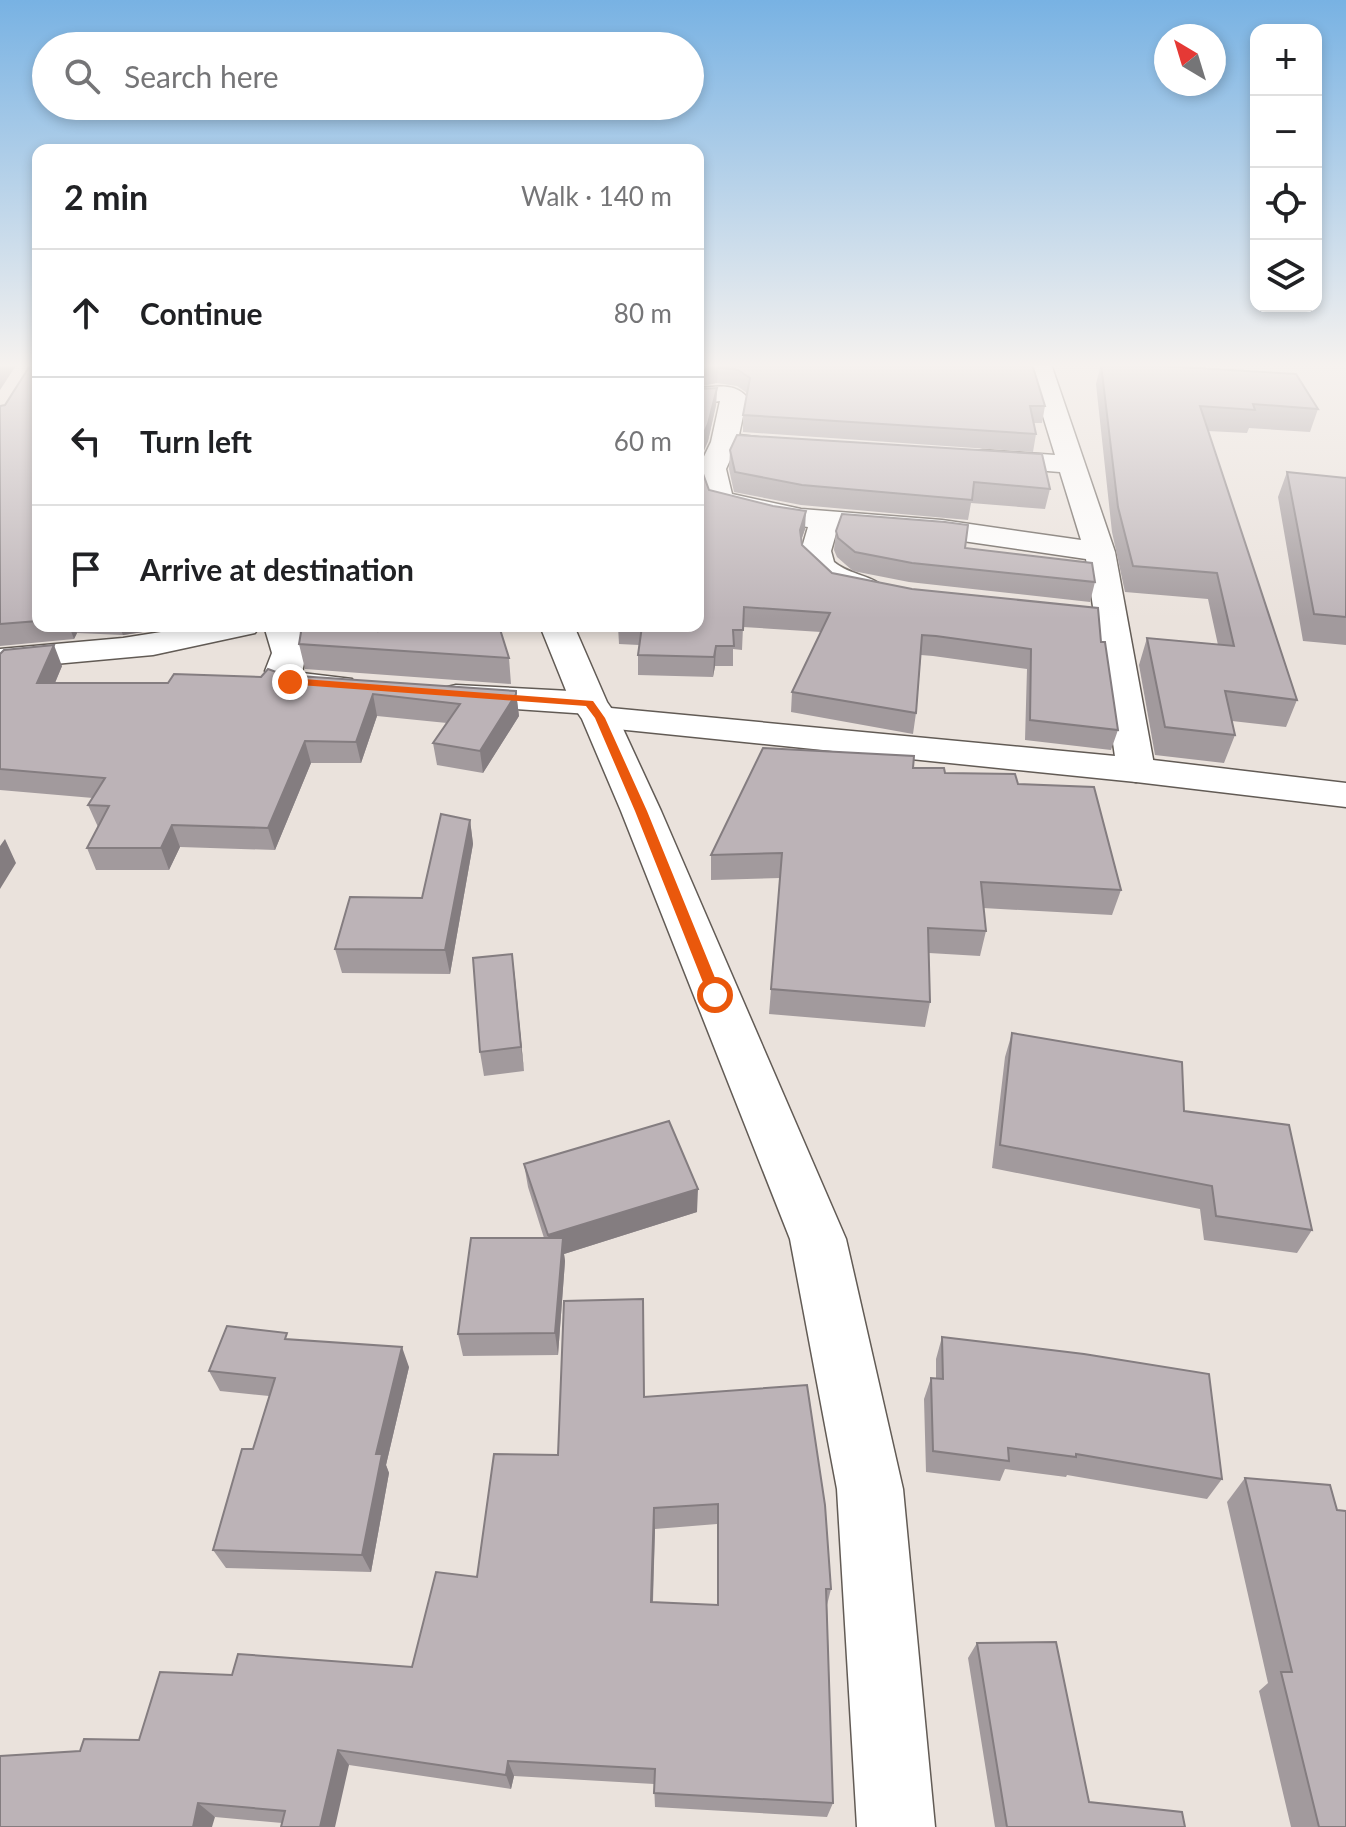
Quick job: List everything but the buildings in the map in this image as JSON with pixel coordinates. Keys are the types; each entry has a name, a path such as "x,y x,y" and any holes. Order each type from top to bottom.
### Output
{"street":[{"path":"759,449 712,460 719,499 739,506 826,520 942,529 1100,552"},
{"path":"1066,449 1100,552 1098,616 1136,770"},
{"path":"962,457 1073,465"},
{"path":"826,520 816,550 819,563 842,582 896,593"},
{"path":"0,659 83,654 188,640 219,632"},
{"path":"283,632 289,653 283,671 290,682 369,689"},
{"path":"560,632 818,1239 870,1489 896,1827"},
{"path":"429,694 1346,795"}],"route":[{"path":"290,682 589,703 600,718 641,811 715,995"}]}
